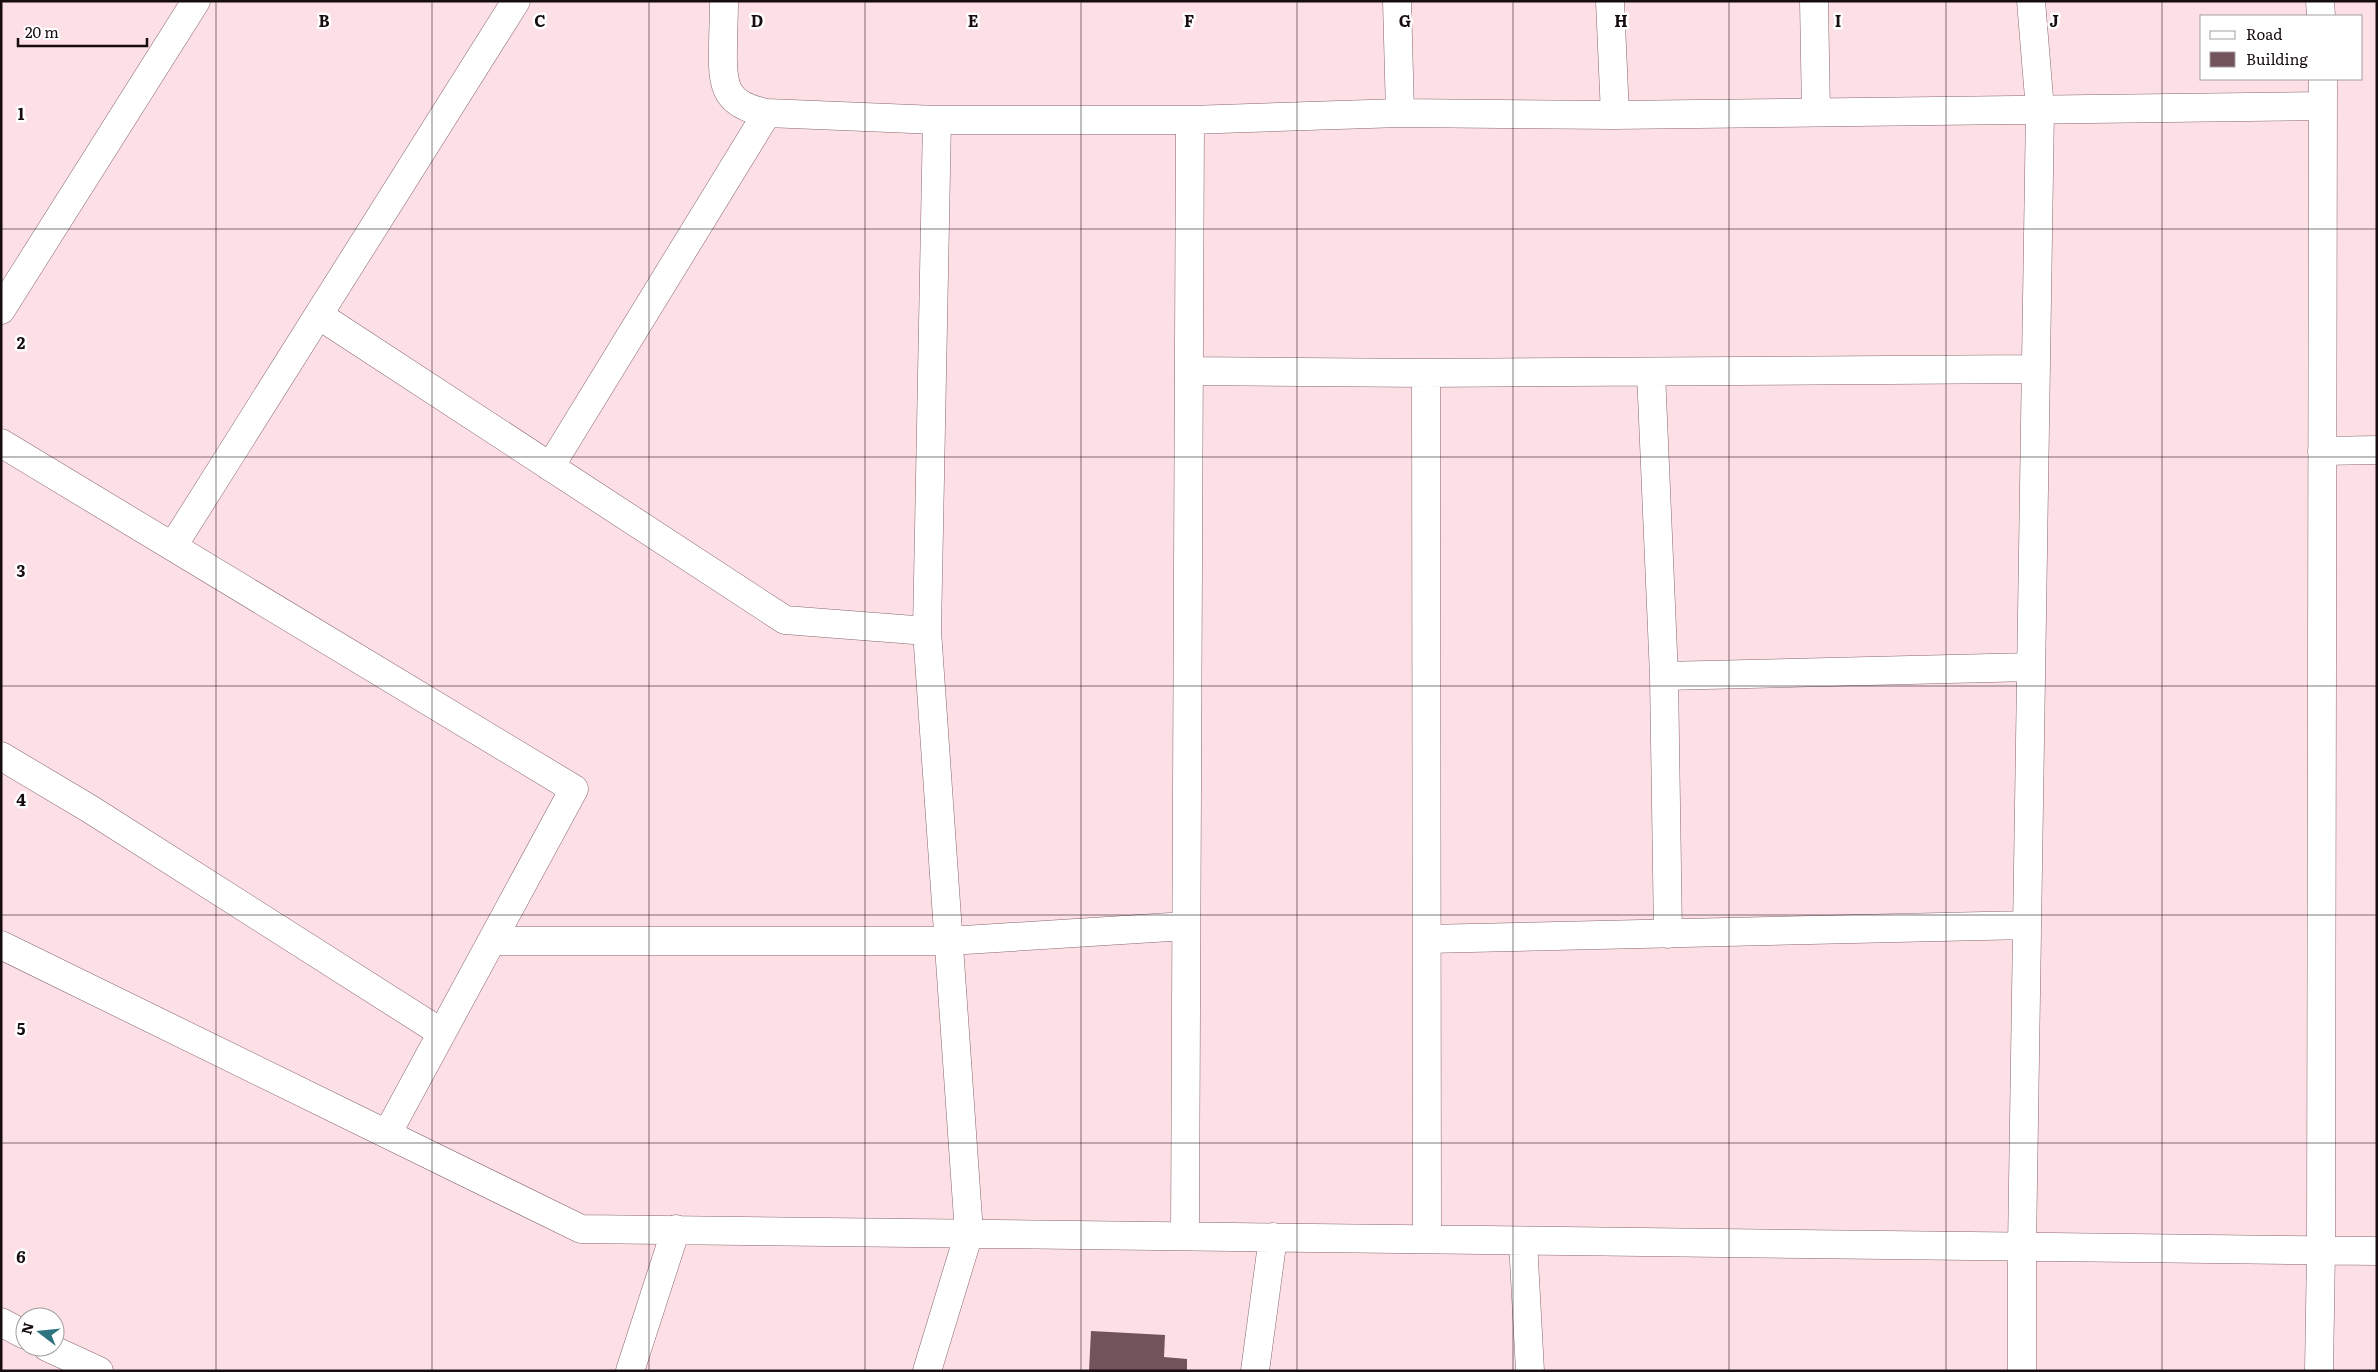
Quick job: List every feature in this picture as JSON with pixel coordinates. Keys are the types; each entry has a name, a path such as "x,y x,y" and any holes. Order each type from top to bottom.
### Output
{"street":[{"path":"1,310 196,1"},
{"path":"174,546 516,1"},
{"path":"724,1 722,77 728,92 738,102 749,110 767,113 937,120 1190,120 1400,113 1615,115 2323,106"},
{"path":"1397,1 1400,113"},
{"path":"1610,1 1615,115"},
{"path":"1814,1 1816,112"},
{"path":"2022,1371 2022,1247 2040,110 2031,1"},
{"path":"2320,1 2321,15"},
{"path":"2319,1371 2321,1251 2323,80"},
{"path":"550,467 767,113"},
{"path":"927,1371 969,1233 927,631 937,120"},
{"path":"1185,1236 1190,120"},
{"path":"320,316 785,620 927,631"},
{"path":"1189,371 1426,373 2036,369"},
{"path":"1651,372 1664,676 1668,934"},
{"path":"1426,373 1428,1239"},
{"path":"1,443 574,789 387,1134"},
{"path":"2322,451 2377,450"},
{"path":"1664,676 2031,667"},
{"path":"1,756 90,809 442,1034"},
{"path":"1427,939 2027,925"},
{"path":"492,941 949,941 1186,926"},
{"path":"1,945 581,1229 2377,1251"},
{"path":"630,1371 676,1229"},
{"path":"1255,1371 1273,1237"},
{"path":"1523,1241 1530,1371"},
{"path":"1,1322 15,1330"},
{"path":"51,1357 99,1371"}],"building":[{"path":"1091,1331 1165,1335 1164,1357 1187,1359 1187,1371 1089,1371"}]}
